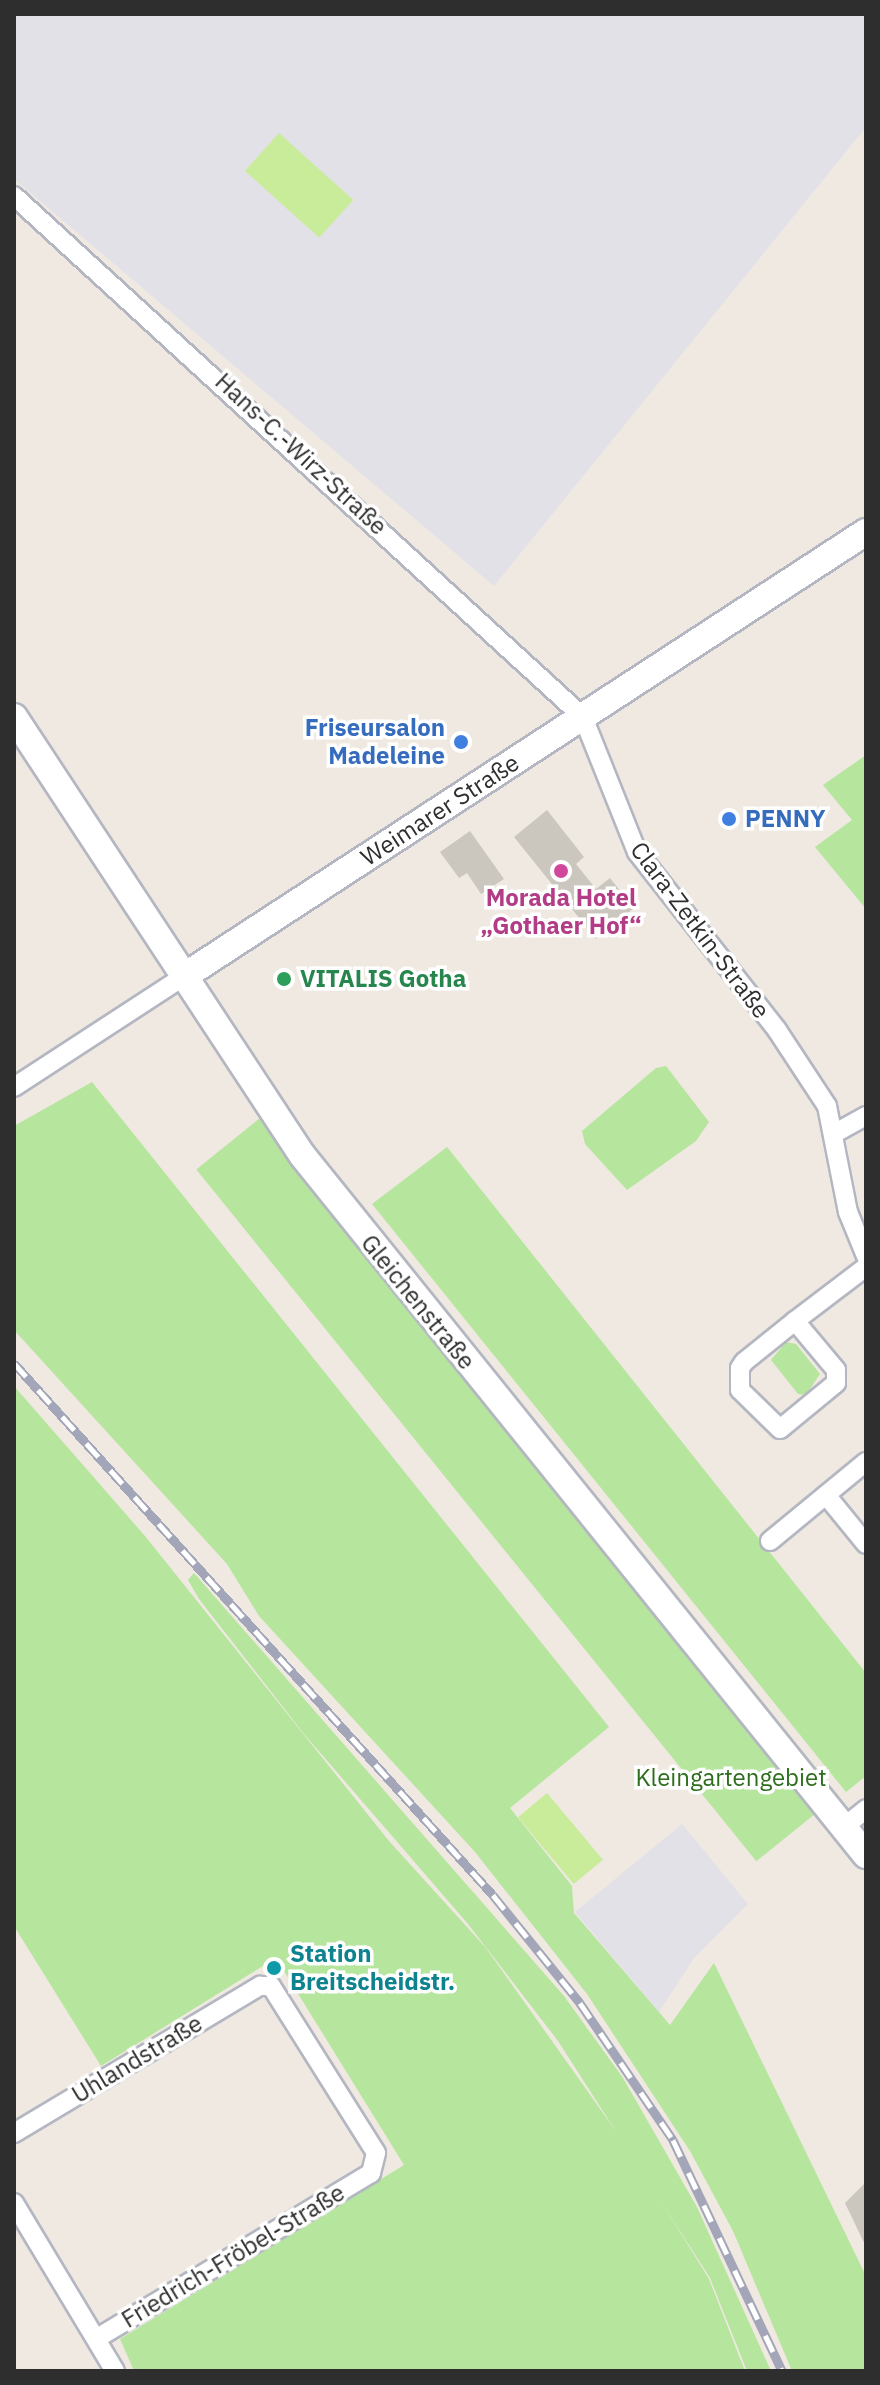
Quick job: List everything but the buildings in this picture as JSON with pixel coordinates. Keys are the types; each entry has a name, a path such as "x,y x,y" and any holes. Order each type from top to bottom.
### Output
{"street":[{"name":"Hans-C.-Wirz-Straße","path":"14,196 583,717"},
{"name":"Weimarer Straße","path":"14,1087 866,532"},
{"name":"Gleichenstraße","path":"14,717 183,977 347,1215 866,1855"},
{"name":"Clara-Zetkin-Straße","path":"583,717 637,852 777,1030 814,1083 837,1132 848,1212 866,1256"},
{"path":"837,1132 866,1116"},
{"path":"795,1321 836,1370 836,1383 780,1429 740,1390 738,1376 744,1362 795,1321 866,1267"},
{"path":"770,1541 866,1462"},
{"path":"826,1495 866,1544"},
{"path":"844,1827 866,1809"},
{"name":"Uhlandstraße","path":"14,2133 260,1986 280,1995 376,2153 371,2173"},
{"name":"Friedrich-Fröbel-Straße","path":"96,2339 371,2173"},
{"path":"14,2203 115,2371"}],"shaded area":[{"path":"14,14 866,14 866,127 494,586 14,179"},
{"path":"682,1824 748,1904 694,1958 659,2012 575,1912"}],"green space":[{"path":"279,133 353,200 319,238 245,171"},
{"path":"866,755 866,909 815,847 852,820 823,785"},
{"path":"666,1066 709,1122 696,1141 627,1190 585,1144 582,1131 656,1068"},
{"path":"92,1082 609,1727 510,1808 572,1886 574,1913 670,2025 714,1963 866,2276 866,2371 792,2371 733,2231 690,2151 587,1994 475,1852 259,1616 227,1564 14,1330 14,1126"},
{"name":"Kleingartengebiet","path":"260,1118 820,1810 756,1861 196,1170"},
{"name":"Kleingartengebiet","path":"447,1147 866,1673 866,1776 846,1792 372,1204"},
{"path":"786,1342 796,1344 820,1374 806,1395 798,1394 771,1360"},
{"path":"14,1386 145,1536 389,1841 486,1948 630,2151 709,2279 745,2371 134,2371 120,2339 404,2165 276,1958 101,2066 14,1926"},
{"path":"194,1573 564,1996 623,2078 697,2207 771,2371 747,2371 710,2278 558,2041 468,1924 304,1734 199,1599 188,1580"},
{"path":"547,1793 603,1860 574,1884 518,1817"}],"railway":[{"path":"14,1363 493,1895 580,2003 673,2140 782,2371"}],"place":[{"name":"Friseursalon Madeleine","path":"461,742"},
{"name":"PENNY","path":"729,819"},
{"name":"Morada Hotel „Gothaer Hof“","path":"561,871"},
{"name":"VITALIS Gotha","path":"284,979"},
{"name":"Station Breitscheidstr.","path":"274,1968"}]}
